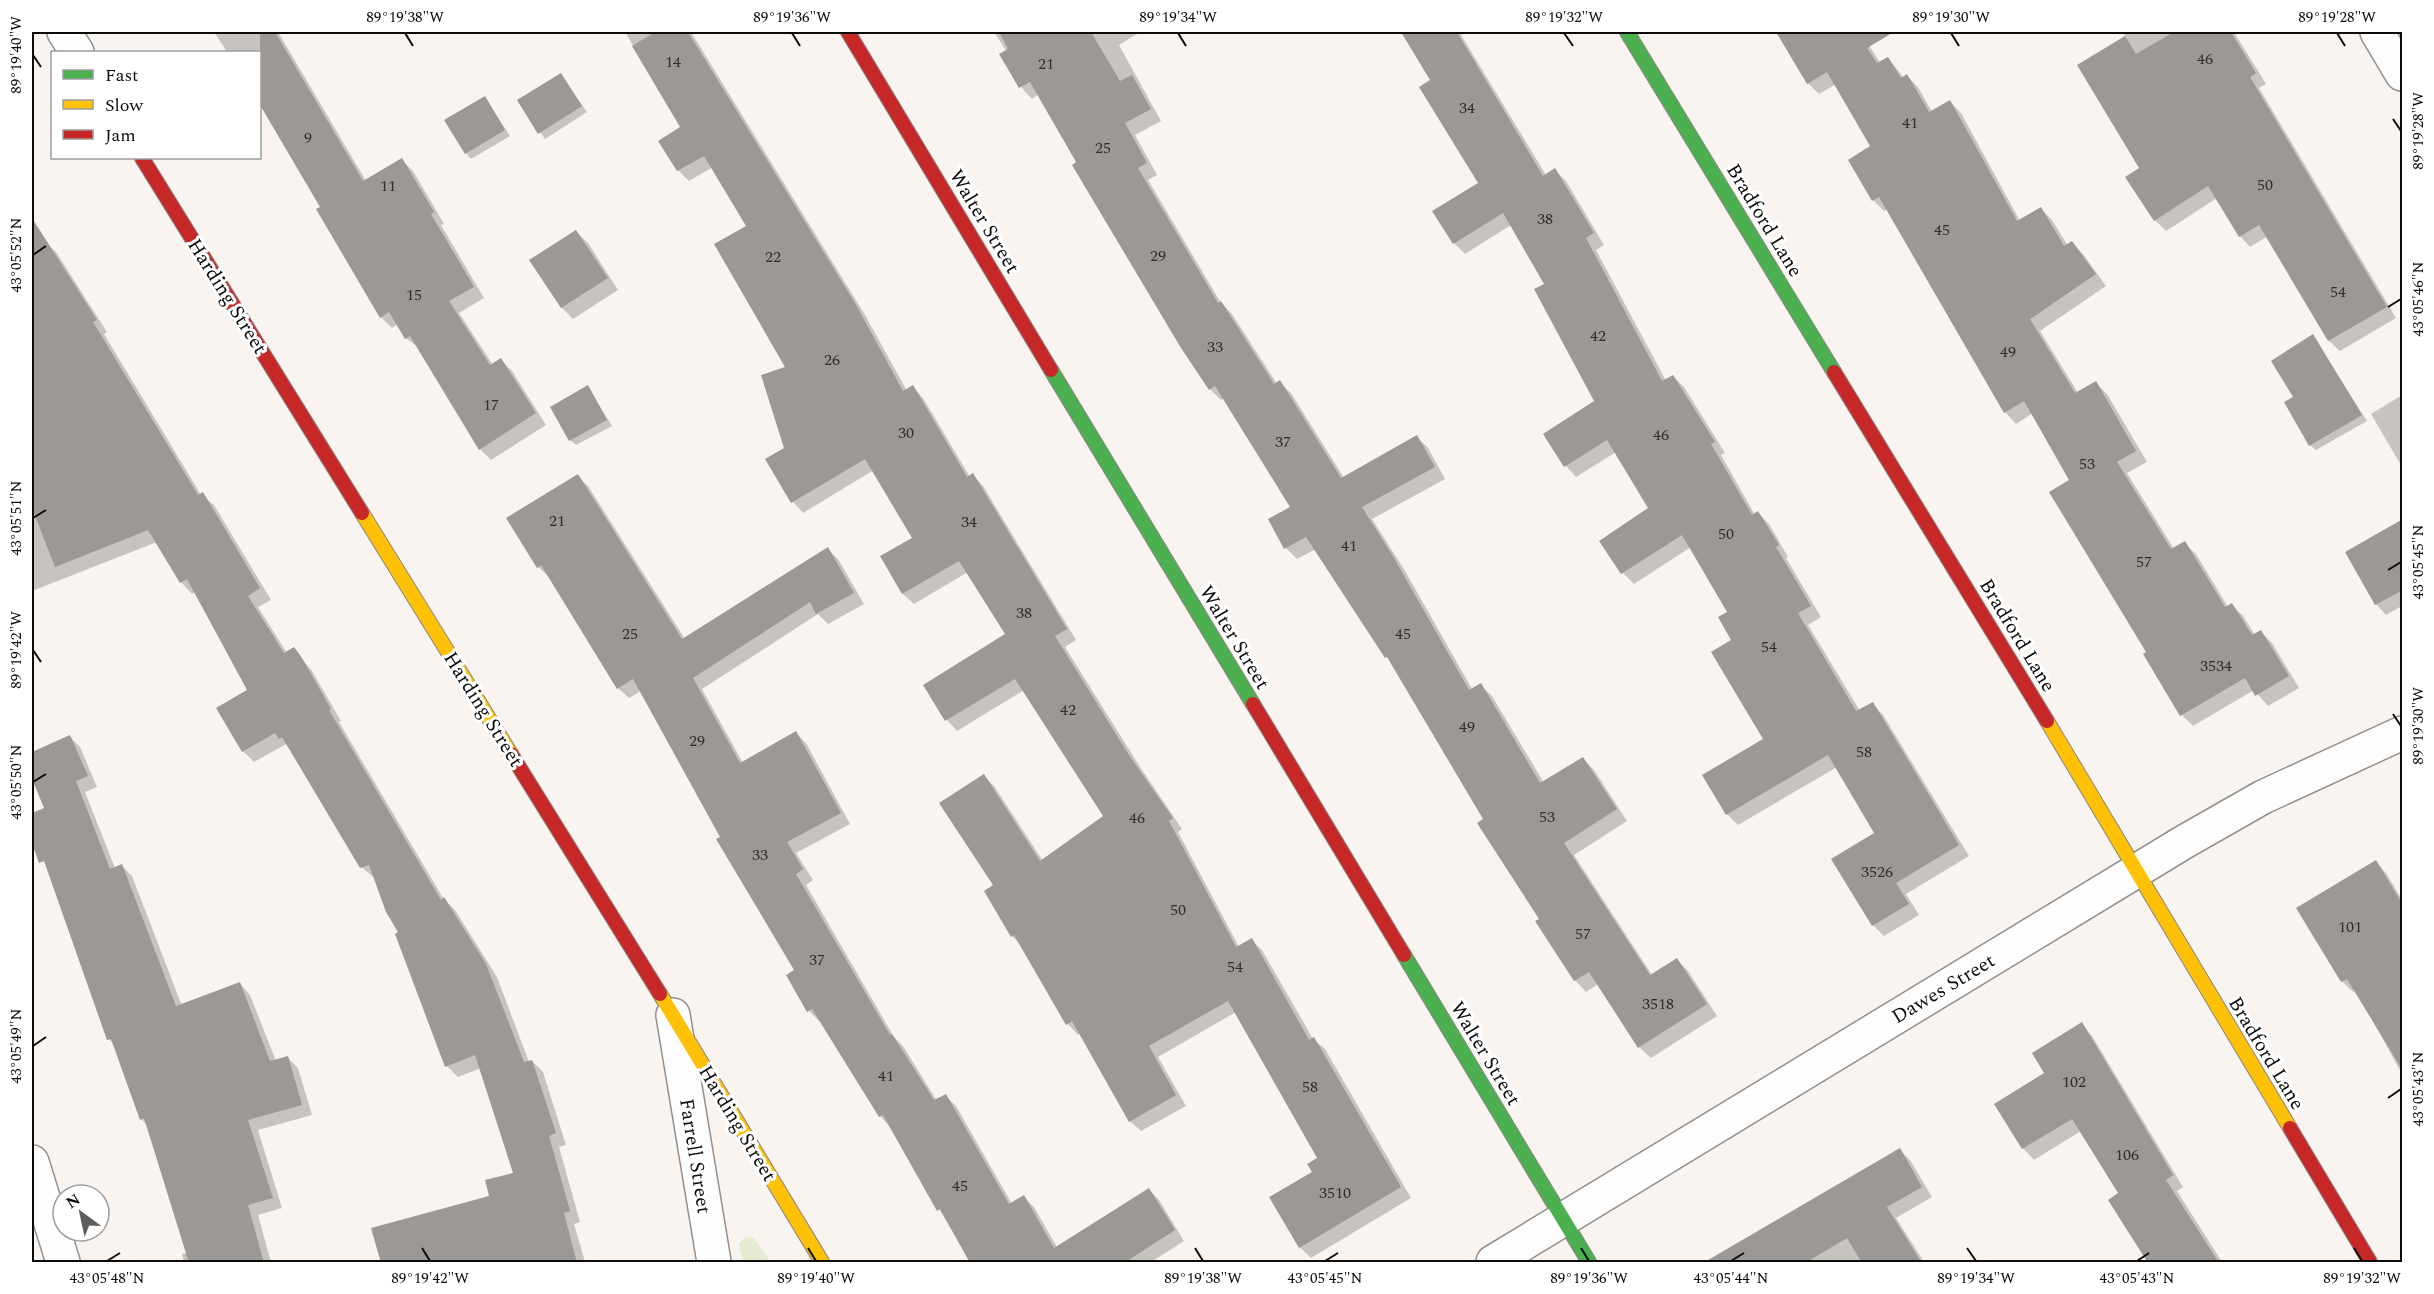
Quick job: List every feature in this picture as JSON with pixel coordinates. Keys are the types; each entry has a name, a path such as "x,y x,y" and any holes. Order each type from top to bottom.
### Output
{"street":[{"path":"64,32 76,51"},
{"name":"Walter Street","path":"848,32 1589,1263"},
{"name":"Bradford Lane","path":"1627,32 2137,870 2370,1263"},
{"path":"2377,32 2403,74"},
{"name":"Harding Street","path":"143,159 673,1015 822,1263"},
{"name":"Dawes Street","path":"1493,1263 2137,870 2262,797 2403,733"},
{"name":"Farrell Street","path":"673,1015 714,1263"},
{"path":"32,1162 63,1263"}],"green space":[{"path":"745,1237 754,1238 771,1262 743,1262 739,1244"}],"building":[{"path":"260,32 275,32 363,181 402,158 434,212 431,214 474,287 449,301 490,365 501,358 536,413 479,450 410,336 405,339 389,312 380,318 316,209 320,207 261,107"},
{"path":"655,32 688,32 855,303 903,391 913,385 967,477 973,473 1067,629 1055,636 1129,755 1173,818 1169,821 1236,947 1252,938 1309,1040 1314,1037 1401,1187 1299,1248 1269,1197 1312,1172 1307,1164 1317,1158 1228,1001 1149,1046 1176,1095 1129,1122 1072,1021 1066,1025 1014,935 1011,937 984,891 993,885 939,803 984,774 1040,861 1103,816 1015,679 945,721 923,685 1005,634 959,561 902,594 880,556 912,538 865,459 791,503 765,459 784,448 761,375 785,367 714,244 746,226 704,156 677,171 658,141 680,127 632,46"},
{"path":"999,32 1091,32 1120,81 1132,75 1151,109 1125,123 1147,163 1138,168 1218,303 1221,301 1274,384 1280,380 1341,478 1417,435 1435,467 1362,507 1394,558 1469,690 1481,683 1540,783 1583,757 1617,809 1564,843 1650,975 1677,958 1707,1004 1638,1048 1589,972 1574,981 1535,921 1539,919 1477,823 1483,819 1387,657 1385,658 1306,537 1284,549 1268,519 1290,507 1215,386 1209,390 1181,348 1072,165 1076,162 1030,82 1019,88 999,54 1008,49"},
{"path":"1401,32 1457,32 1543,176 1555,168 1594,233 1586,238 1662,381 1673,375 1715,442 1711,444 1752,515 1758,511 1779,545 1776,547 1811,606 1798,613 1856,711 1873,702 1959,845 1896,883 1909,904 1872,926 1831,859 1874,833 1828,755 1726,815 1702,775 1763,739 1711,652 1731,640 1718,617 1727,612 1682,535 1621,574 1599,541 1648,508 1607,440 1564,467 1543,434 1594,401 1534,289 1544,284 1503,213 1453,244 1432,211 1478,183 1419,87 1430,80"},
{"path":"1776,32 1894,32 1867,48 1877,63 1888,57 1901,78 1907,74 1929,112 1950,100 2017,221 2041,207 2064,246 2072,241 2096,274 2030,319 2075,393 2096,381 2136,451 2117,462 2171,549 2185,541 2225,607 2232,603 2252,635 2261,630 2289,676 2255,696 2245,678 2180,716 2143,654 2146,652 2049,492 2069,480 2024,401 2004,413 1879,197 1872,201 1848,160 1870,146 1827,72 1807,84"},
{"path":"2174,32 2231,32 2256,73 2250,77 2387,307 2328,341 2259,225 2239,237 2208,186 2154,221 2125,177 2139,168 2077,65 2125,36 2136,54"},
{"path":"561,73 582,106 538,134 517,100"},
{"path":"485,96 505,130 465,154 444,120"},
{"path":"32,218 97,320 93,322 198,495 203,492 260,588 248,596 284,653 294,647 302,658 331,709 329,710 441,900 444,897 486,964 524,1062 532,1060 556,1133 549,1136 570,1211 564,1213 577,1263 381,1263 371,1228 489,1196 485,1180 513,1173 475,1055 445,1067 395,934 398,932 386,912 369,865 360,868 282,737 279,739 275,733 242,752 216,708 247,690 187,579 180,583 148,530 55,567 32,508"},
{"path":"576,230 608,278 561,308 529,260"},
{"path":"2313,334 2362,415 2309,446 2284,402 2293,397 2271,361"},
{"path":"588,385 607,420 569,441 550,407"},
{"path":"578,474 682,639 828,547 854,593 816,614 810,602 693,678 740,763 796,731 841,813 787,842 803,869 796,874 890,1035 892,1034 934,1100 946,1094 1009,1204 1024,1195 1054,1248 1149,1188 1175,1230 1124,1263 970,1263 940,1209 937,1211 883,1115 879,1117 812,1009 807,1012 786,975 794,970 716,839 720,837 633,679 617,689 541,565 537,568 506,518"},
{"path":"2403,519 2403,590 2375,605 2345,552"},
{"path":"70,735 88,776 76,781 110,869 122,864 176,1006 240,982 270,1061 288,1056 302,1105 248,1120 273,1198 248,1205 264,1263 189,1263 144,1118 140,1120 111,1039 107,1040 44,861 39,863 32,843 32,813 44,808 32,779 32,752"},
{"path":"2376,860 2403,905 2403,1071 2347,979 2341,982 2296,908"},
{"path":"2082,1022 2173,1175 2166,1180 2219,1263 2148,1263 2108,1200 2118,1193 2072,1119 2022,1149 1994,1104 2044,1073 2032,1053"},
{"path":"1900,1148 1922,1187 1887,1207 1922,1263 1862,1263 1847,1238 1805,1263 1703,1263"}],"traffic: fast":[{"path":"1627,32 1834,372"},
{"path":"1051,370 1253,704"},
{"path":"1404,955 1589,1262"}],"traffic: slow":[{"path":"362,513 511,754"},
{"path":"2047,721 2290,1128"},
{"path":"660,994 822,1262"}],"traffic: jam":[{"path":"848,32 1051,370"},
{"path":"143,159 362,513"},
{"path":"1834,372 2047,721"},
{"path":"1253,704 1404,955"},
{"path":"511,754 660,994"},
{"path":"2290,1128 2370,1262"}]}
